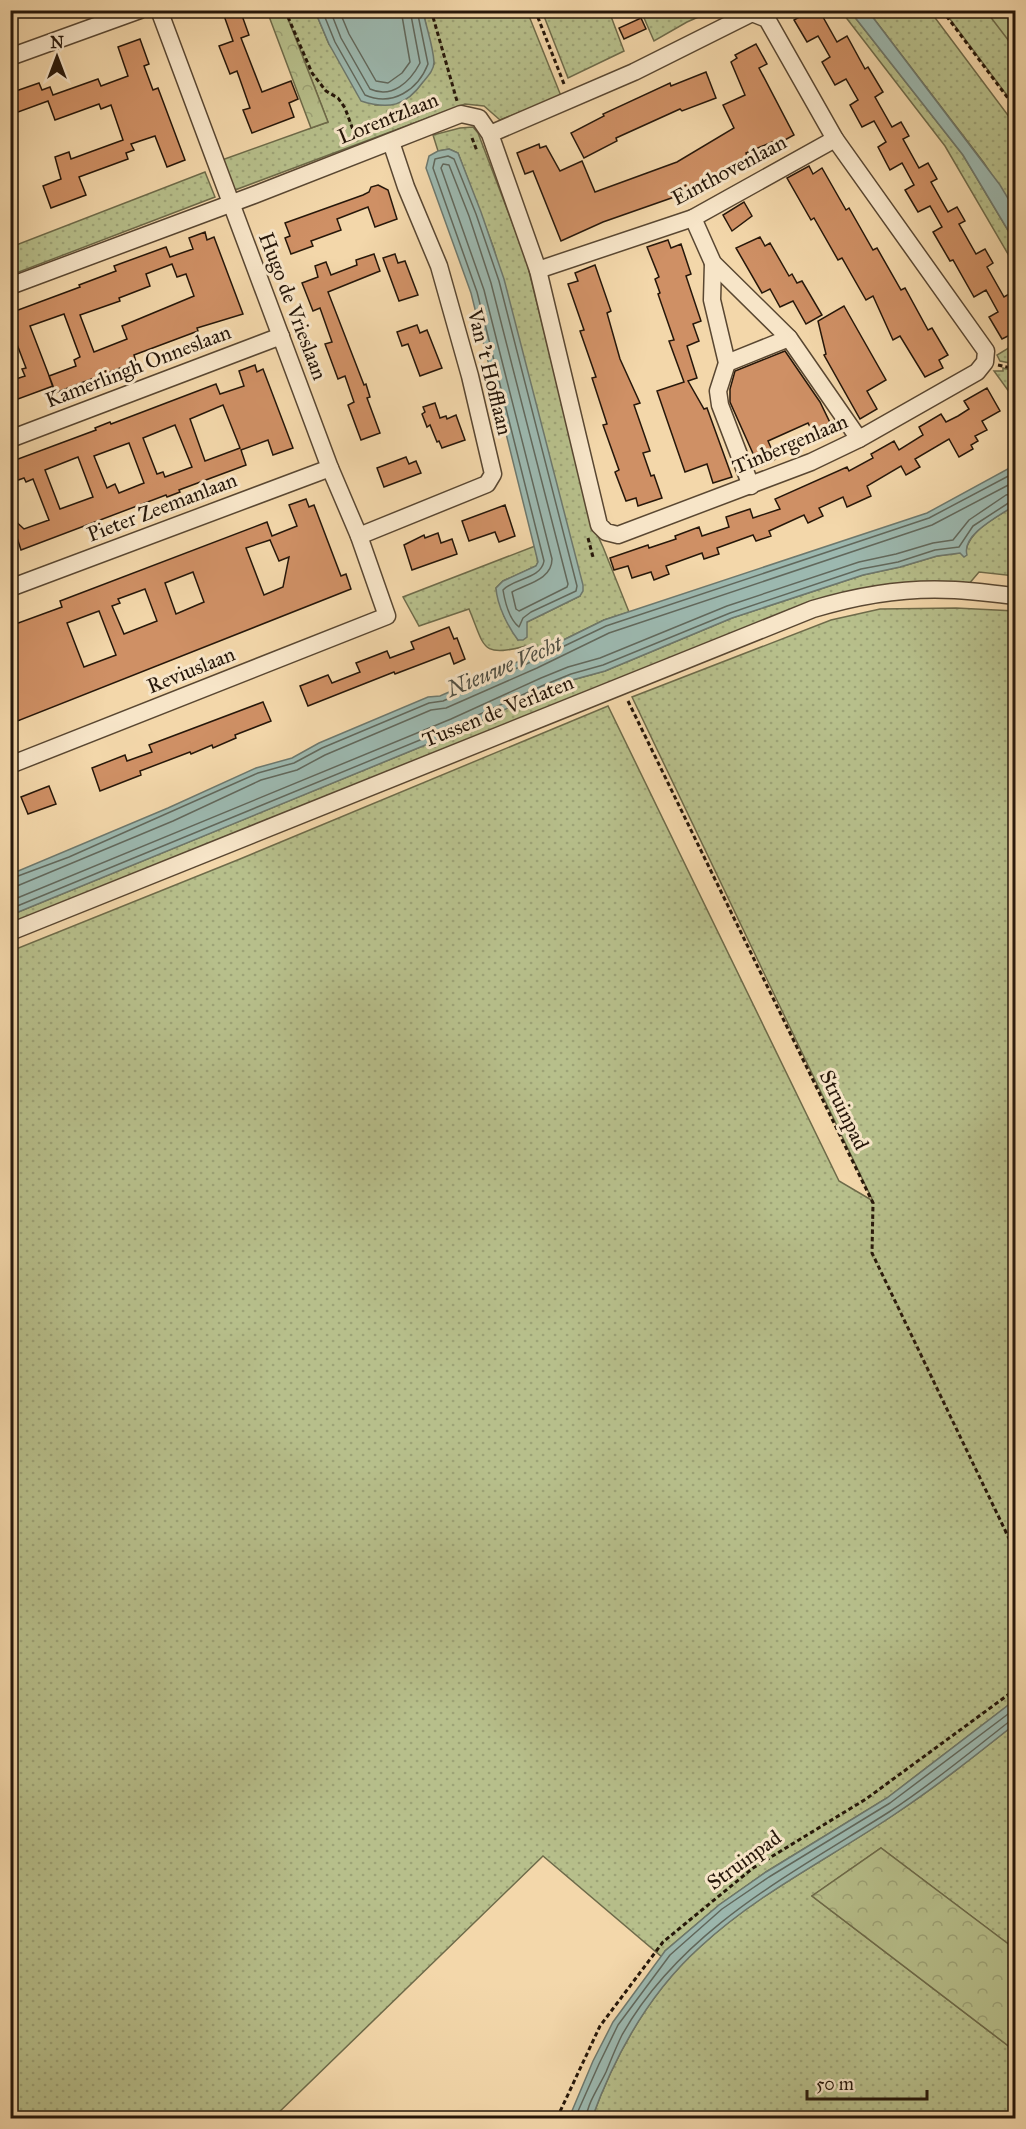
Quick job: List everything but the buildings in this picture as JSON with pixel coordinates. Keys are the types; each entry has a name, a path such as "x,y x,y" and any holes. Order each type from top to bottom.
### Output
{"street":[{"path":"10,57 140,10"},
{"name":"Hugo de Vrieslaan","path":"159,10 330,468 359,536 387,616"},
{"name":"Tinbergenlaan","path":"490,134 538,270 599,525 606,532 618,535 811,462 858,440 977,372 985,362 986,351 835,140 767,19 752,13 634,72 571,99"},
{"path":"490,134 571,99"},
{"name":"Lorentzlaan","path":"10,286 231,204 461,114 479,118 490,134"},
{"name":"Einthovenlaan","path":"538,270 693,218 835,140"},
{"name":"Van 't Hofflaan","path":"359,536 487,484 493,474 470,376 439,266 406,187 391,142"},
{"path":"693,218 713,263 789,338 858,440"},
{"path":"713,263 712,300 727,363 718,391 720,405 752,486"},
{"name":"Kamerlingh Onneslaan","path":"10,439 281,336"},
{"path":"727,363 789,338"},
{"name":"Pieter Zeemanlaan","path":"10,588 330,468"},
{"name":"Tussen de Verlaten","path":"10,932 793,616 855,598 899,591 939,589 1016,596"},
{"name":"Reviuslaan","path":"10,765 387,616"}],"path":[{"path":"285,10 312,73 326,91 338,98 345,108 361,154"},
{"path":"431,10 461,114 479,154"},
{"path":"535,10 571,99"},
{"path":"942,10 1016,109"},
{"path":"1004,10 1016,25"},
{"path":"587,534 593,557"},
{"name":"Struinpad","path":"620,686 873,1203 872,1253 1016,1553"},
{"name":"Struinpad","path":"557,2118 600,2026 663,1942 753,1868 866,1799 1016,1689"}],"green space":[{"path":"267,11 285,11 328,122 311,128"},
{"path":"285,11 315,11 329,44 375,105 387,105 405,100 411,95 423,82 434,64 423,11 527,11 561,96 500,120 484,106 465,104 235,190 222,160 328,122"},
{"path":"542,11 609,11 624,51 568,78"},
{"path":"641,11 712,11 654,41"},
{"path":"841,11 850,11 963,155 1015,242 1015,266 945,146"},
{"path":"868,11 930,11 1016,126 1015,210 984,163"},
{"path":"944,11 1015,11 1015,106"},
{"path":"986,11 1015,11 1015,49"},
{"path":"473,127 478,133 526,259 591,521 629,612 604,620 531,656 526,646 500,651 486,646 469,609 419,626 403,597 535,546 538,562 536,566 503,581 496,588 504,616 518,640 527,622 580,596 494,249 458,153 449,149 438,151 433,135"},
{"path":"205,172 215,197 11,275 11,247"},
{"path":"1015,344 1015,364 1000,361 997,355"},
{"path":"1003,368 1015,371 1015,400 994,371 1003,371"},
{"path":"1015,505 1015,576 979,572 968,585 872,589 11,926 11,915 457,732 546,690 605,671 732,618 863,575 937,556 960,553 966,550 973,535 979,529"},
{"path":"956,608 1015,611 1015,1700 887,1798 766,1872 719,1905 665,1951 662,1957 543,1856 273,2118 11,2118 11,951 240,859 608,706 839,1181 873,1201 632,697 831,620 880,609"},
{"path":"1015,1724 1015,1949 881,1848 812,1896 1015,2051 1015,2118 592,2118 611,2071 649,2005 665,1984 700,1947 770,1893 911,1803"},
{"path":"881,1848 1015,1949 1015,2051 812,1896"}],"water":[{"path":"315,11 423,11 433,56 432,70 417,90 403,101 380,105 361,101 329,44"},
{"path":"850,11 868,11 1000,185 1015,210 1015,242 963,155"},
{"path":"449,149 458,153 504,279 583,585 580,596 527,622 527,637 523,640 518,640 507,622 498,601 496,588 503,581 536,566 538,562 471,293 426,168 429,156"},
{"path":"1015,465 1015,505 976,533 970,540 967,555 964,557 960,553 937,556 863,575 732,618 605,671 546,690 457,732 11,915 11,874 256,768 292,758 319,743 428,697 440,696 531,656 604,620 927,513"},
{"path":"1015,1700 1015,1724 986,1747 895,1814 770,1893 700,1947 665,1984 649,2005 611,2071 592,2118 569,2118 593,2061 613,2022 665,1951 719,1905 766,1872 887,1798"}],"water label":[{"name":"Nieuwe Vecht","path":"504,666"}]}
